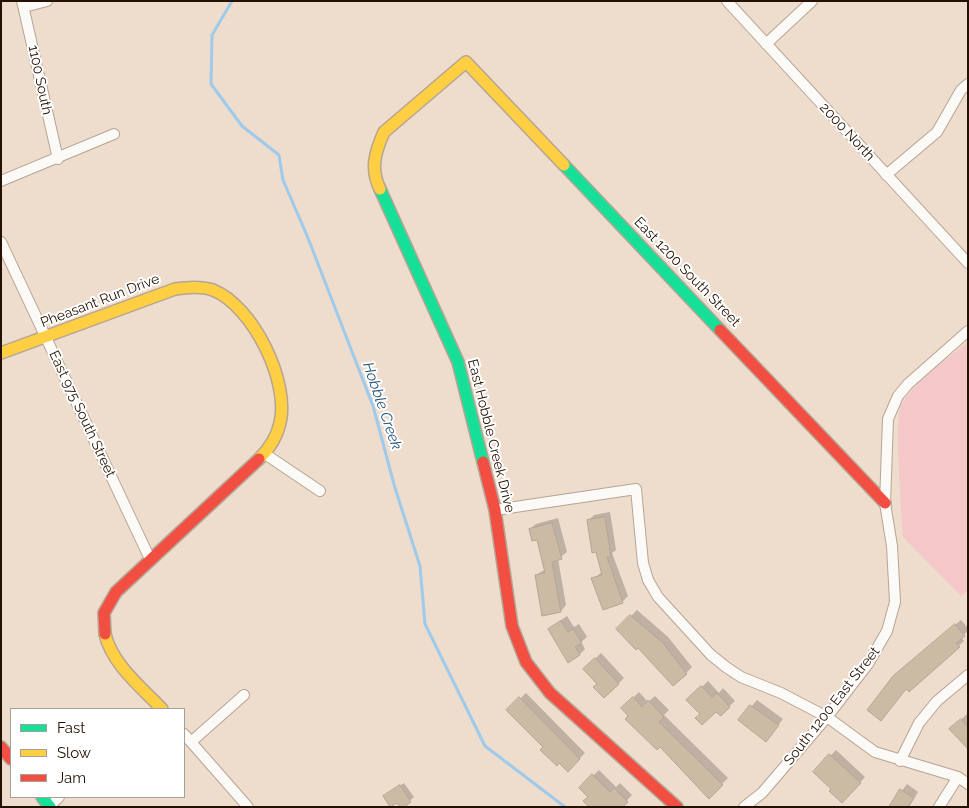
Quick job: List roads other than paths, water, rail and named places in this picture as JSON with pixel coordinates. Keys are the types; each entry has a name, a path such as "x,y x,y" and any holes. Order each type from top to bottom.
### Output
{"street":[{"path":"23,4 47,1"},
{"name":"2000 North","path":"726,1 968,264"},
{"path":"766,44 812,1"},
{"name":"1100 South","path":"23,4 58,159"},
{"name":"East 1200 South Street","path":"466,62 885,503"},
{"name":"East Hobble Creek Drive","path":"466,62 384,132 376,146 373,161 374,177 458,362 495,510 512,626 526,662 550,693 677,807"},
{"path":"886,175 937,132 961,90 968,84"},
{"path":"1,181 58,159 114,134"},
{"name":"East 975 South Street","path":"1,242 150,558"},
{"name":"Pheasant Run Drive","path":"1,353 176,289 194,285 212,288 245,314 258,334 279,388 282,411 278,431 265,454"},
{"name":"South 1200 East Street","path":"744,807 762,793 827,717 877,650 893,616 896,584 891,531 885,503 888,419 898,396 913,379 968,331"},
{"path":"159,708 113,655 104,640 102,628 103,613 108,602 150,558 265,454 320,491"},
{"path":"495,510 636,489 644,563 648,580 658,597 726,667 827,717 875,752 958,777 968,784"},
{"path":"900,761 918,723 937,702 968,675"},
{"path":"192,742 244,695"},
{"path":"185,735 248,807"},
{"path":"1,747 10,758"},
{"path":"939,807 958,777"}],"waterway":[{"name":"Hobble Creek","path":"232,1 212,35 211,84 242,126 279,155 283,180 308,238 373,406 395,488 420,566 425,624 485,746 565,807"}]}
